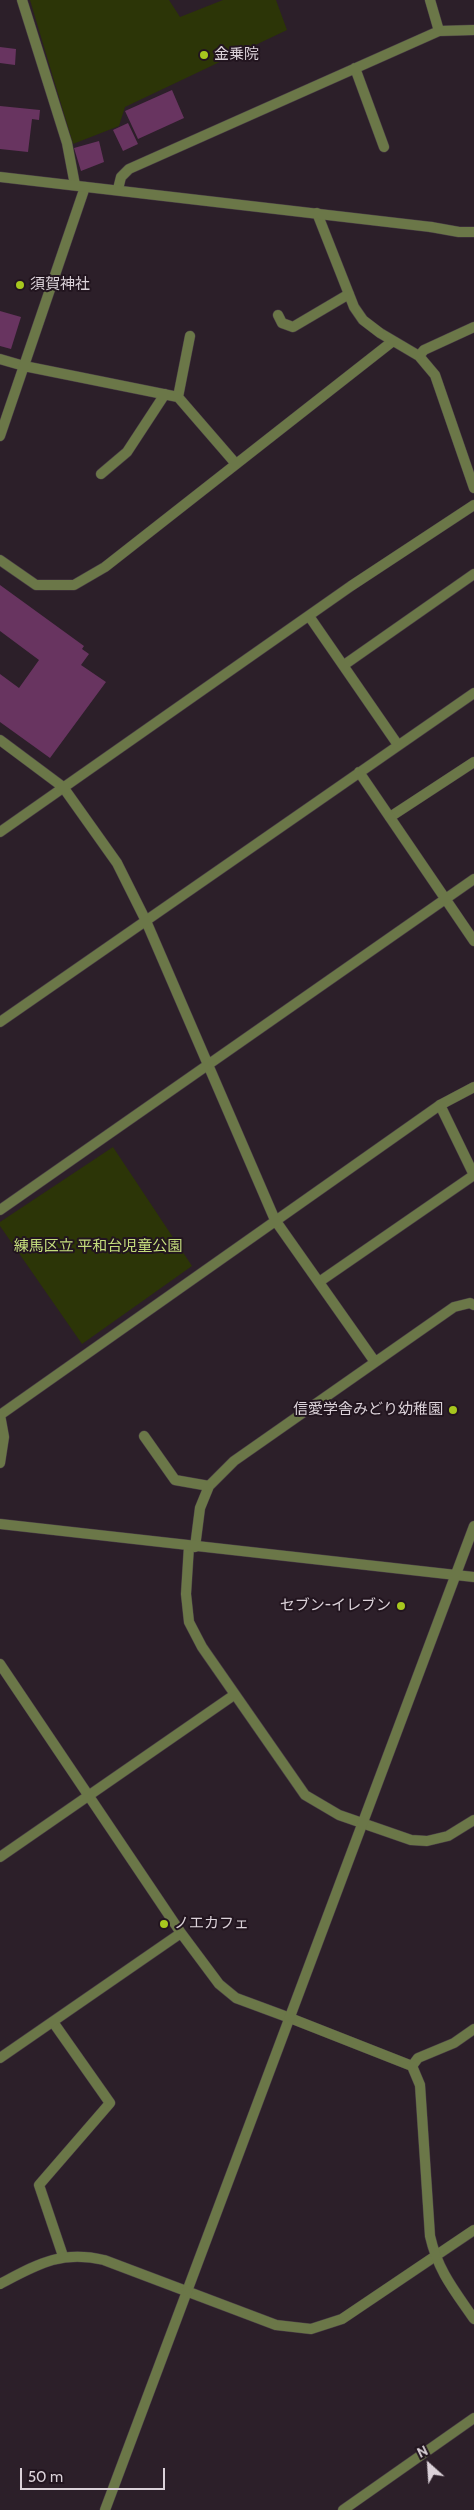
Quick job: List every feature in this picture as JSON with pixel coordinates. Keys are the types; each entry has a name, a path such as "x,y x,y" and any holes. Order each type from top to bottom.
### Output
{"street":[{"path":"0,436 24,366 80,186 22,0"},
{"path":"430,0 439,31"},
{"path":"118,189 121,177 129,169 355,68 439,31 474,30"},
{"path":"355,68 384,147"},
{"path":"0,177 118,189 459,232 474,232"},
{"path":"317,213 354,307 363,320 419,356 435,375 474,488"},
{"path":"278,314 282,323 293,327 349,294"},
{"path":"419,356 424,350 474,327"},
{"path":"178,397 190,336"},
{"path":"0,560 36,585 74,585 105,567 393,341"},
{"path":"0,359 24,366 178,397 236,464"},
{"path":"100,474 127,452 165,394"},
{"path":"0,832 309,616 474,505"},
{"path":"344,665 474,574"},
{"path":"309,616 398,745"},
{"path":"0,1022 474,693"},
{"path":"0,740 63,787 117,863 146,922 275,1220 375,1362"},
{"path":"390,817 474,762"},
{"path":"359,772 474,941"},
{"path":"0,1210 206,1064 474,880"},
{"path":"0,1463 4,1437 0,1415 440,1105 474,1087"},
{"path":"319,1282 474,1175 440,1105"},
{"path":"474,1305 470,1303 454,1307 234,1461 209,1486 200,1508 192,1546 186,1594 189,1622 202,1647 304,1795 339,1816 411,1840 427,1841 448,1836 474,1820"},
{"path":"144,1436 175,1480 209,1486"},
{"path":"0,1524 474,1577"},
{"path":"105,2510 186,2291 364,1824 474,1526"},
{"path":"0,1664 181,1933 219,1984 236,1998 412,2066 420,2086 430,2236 435,2257 440,2268 474,2319"},
{"path":"0,1857 234,1695"},
{"path":"0,2058 181,1933"},
{"path":"53,2022 110,2104 39,2185 64,2256"},
{"path":"412,2066 418,2058 454,2043 474,2029"},
{"path":"0,2284 36,2264 64,2256 83,2255 104,2260 276,2325 311,2329 342,2319 474,2230"},
{"path":"343,2510 474,2418"}],"green space":[{"path":"30,0 169,0 180,17 223,0 276,0 287,30 125,107 119,126 73,144"},
{"name":"練馬区立 平和台児童公園","path":"113,1147 192,1266 82,1344 0,1226 0,1222"}],"building":[{"path":"0,47 16,49 15,65 0,63"},
{"path":"172,90 184,118 138,139 125,111"},
{"path":"0,106 40,110 39,120 32,119 28,152 0,149"},
{"path":"128,123 138,144 123,151 113,130"},
{"path":"99,141 104,162 81,171 74,148"},
{"path":"0,311 21,317 11,349 0,346"},
{"path":"0,585 84,646 82,649 89,654 81,665 106,682 50,758 0,722 0,674 19,688 39,660 0,631"}],"place":[{"name":"金乗院","path":"204,55"},
{"name":"須賀神社","path":"20,285"},
{"name":"信愛学舎みどり幼稚園","path":"453,1410"},
{"name":"セブン-イレブン","path":"401,1606"},
{"name":"ノエカフェ","path":"164,1924"}]}
